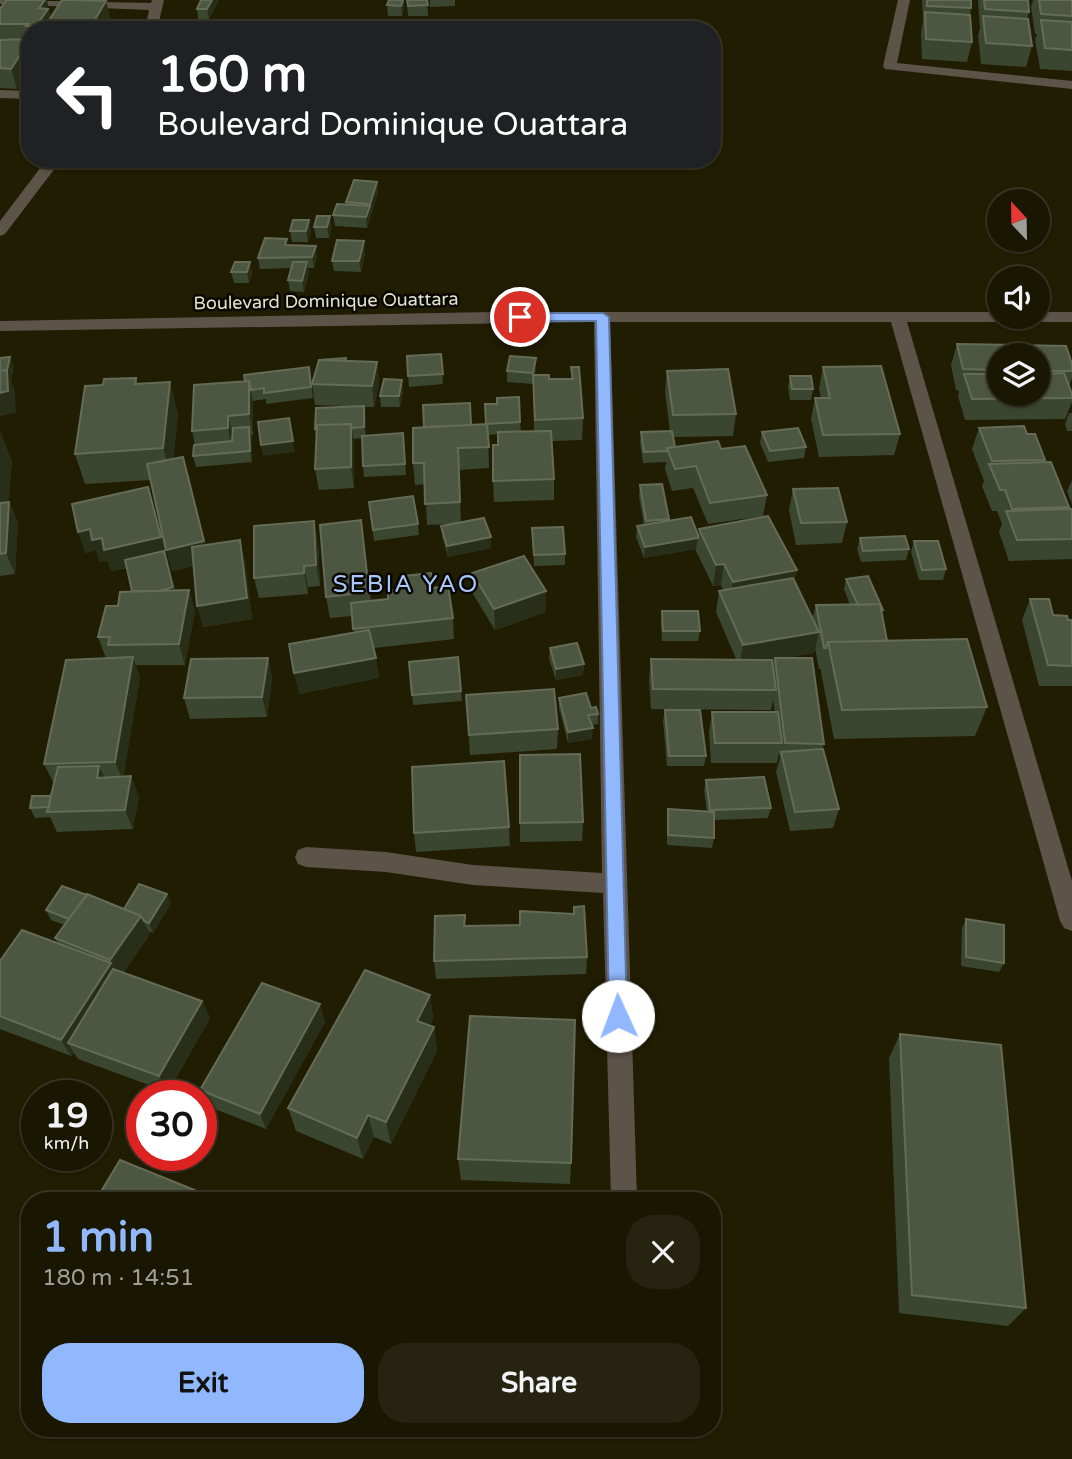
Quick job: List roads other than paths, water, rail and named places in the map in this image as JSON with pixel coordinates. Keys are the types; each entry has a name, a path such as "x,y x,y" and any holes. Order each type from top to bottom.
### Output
{"street":[{"path":"0,0 157,3 153,21"},
{"path":"904,0 890,66 1072,85"},
{"path":"0,94 21,95"},
{"path":"0,231 48,168"},
{"path":"0,202 22,202"},
{"path":"603,317 614,884 624,1192"},
{"name":"Boulevard Dominique Ouattara","path":"0,326 603,317 1072,317"},
{"path":"898,317 1072,921"},
{"path":"306,857 386,862 473,875 614,884"}],"district":[{"name":"SEBIA YAO","path":"406,584"}]}
